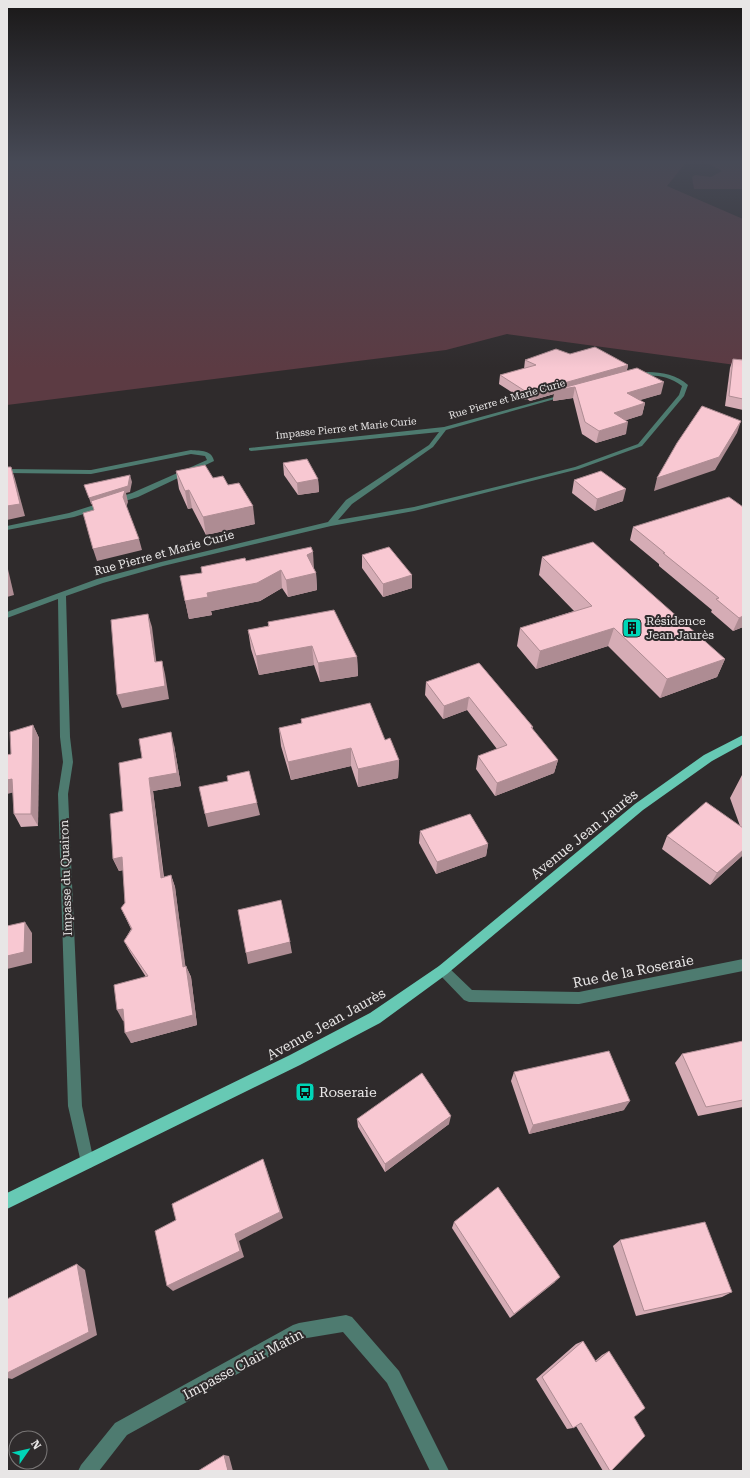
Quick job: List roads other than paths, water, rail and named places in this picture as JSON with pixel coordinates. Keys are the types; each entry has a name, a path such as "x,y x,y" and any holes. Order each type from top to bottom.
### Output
{"main road":[{"name":"Avenue Jean Jaurès","path":"7,1201 295,1060 375,1018 443,970 639,807 708,758 743,739"}],"street":[{"name":"Rue Pierre et Marie Curie","path":"7,615 100,582 161,564 331,524 414,509 514,485 577,468 640,445 682,395 685,385 669,375 648,373 626,376"},
{"name":"Rue Pierre et Marie Curie","path":"331,524 349,502 431,446 444,429 575,391"},
{"name":"Impasse Pierre et Marie Curie","path":"251,449 444,429"},
{"path":"7,471 91,472 191,452 207,454 210,456 211,461 135,496 71,515 7,528"},
{"name":"Impasse du Quairon","path":"62,595 65,737 68,762 63,794 75,1106 87,1162"},
{"name":"Rue de la Roseraie","path":"443,970 469,996 579,998 743,965"},
{"name":"Impasse Clair Matin","path":"87,1471 121,1429 299,1331 346,1323 393,1377 440,1471"}],"place":[{"name":"Résidence Jean Jaurès","path":"632,628"},
{"name":"Roseraie","path":"305,1092"}]}
